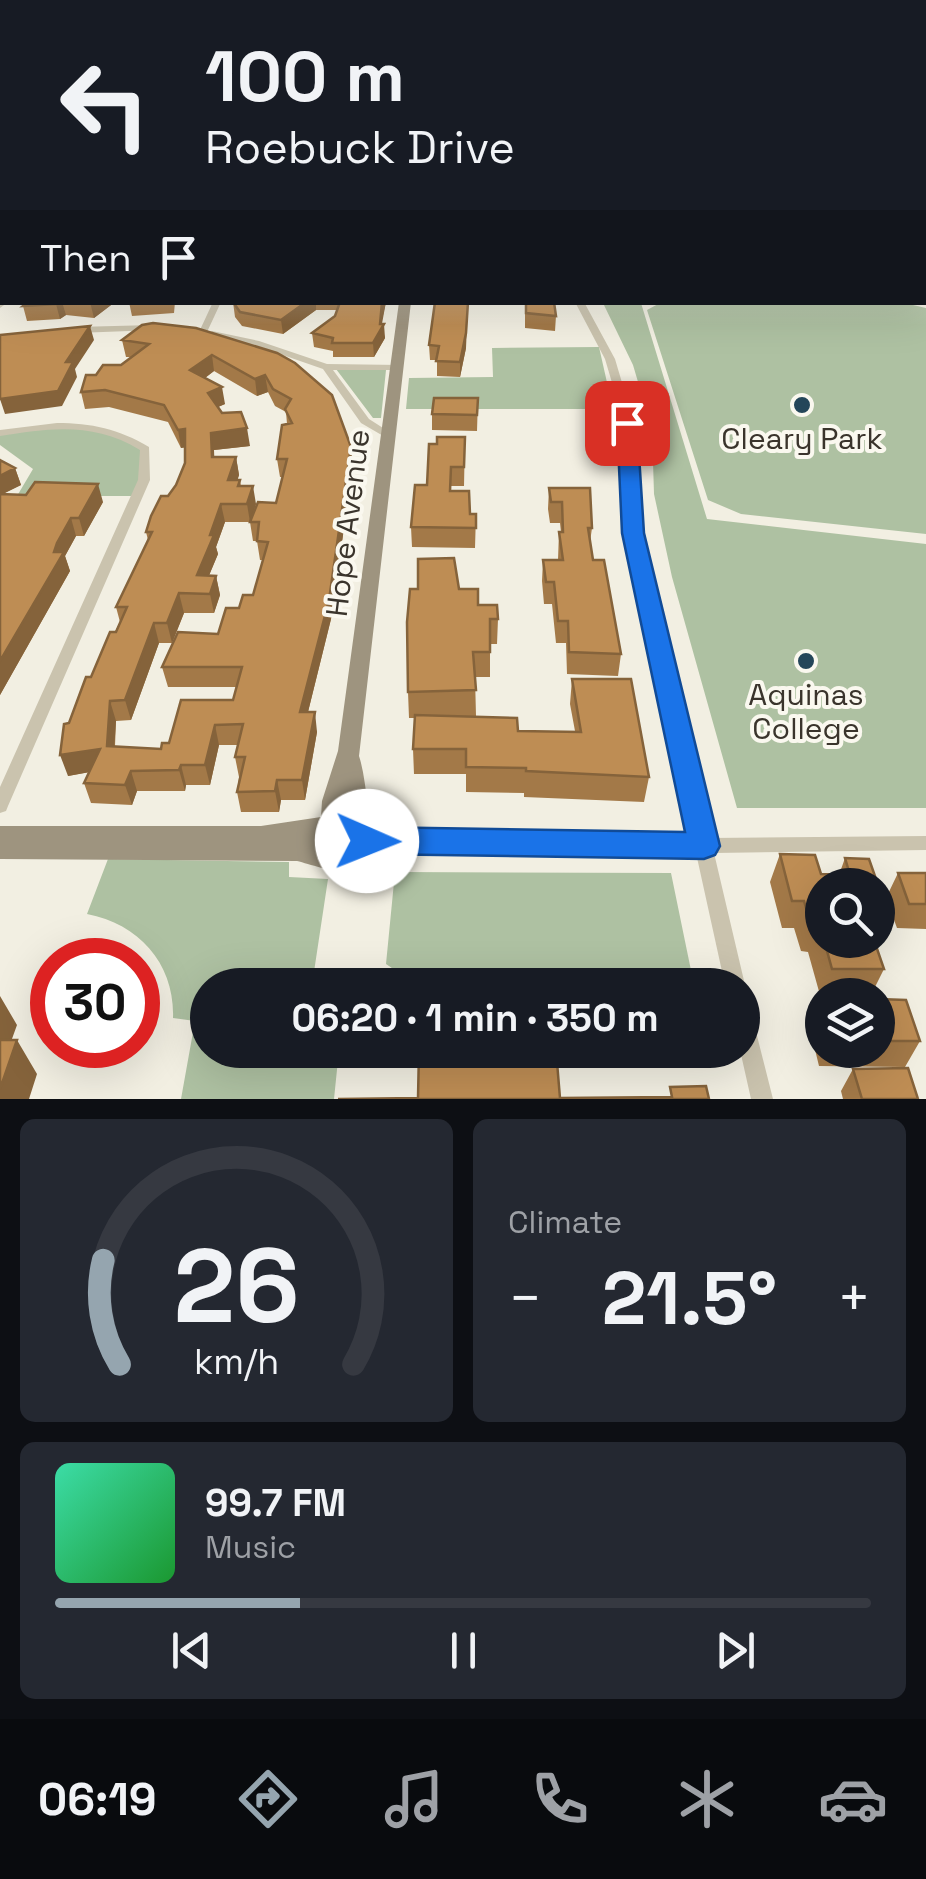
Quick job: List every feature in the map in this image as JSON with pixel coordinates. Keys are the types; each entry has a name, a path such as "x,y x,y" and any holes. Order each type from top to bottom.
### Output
{"street":[{"path":"203,332 216,305"},
{"name":"Hope Avenue","path":"329,826 349,751 405,305"},
{"path":"581,305 610,359 623,403 633,533 732,968"},
{"path":"56,332 169,330"},
{"path":"184,331 256,343 326,367 397,367"},
{"path":"326,367 365,421 390,435"},
{"path":"0,432 44,425 82,426 124,434 145,450 144,480 0,806"},
{"name":"Hope Avenue","path":"349,751 363,832"},
{"path":"0,836 261,836 346,820 363,832 704,846 926,843"},
{"path":"328,856 320,846 329,826"},
{"path":"0,849 296,852 350,858 361,851 363,832"},
{"path":"755,1068 762,1099"}],"green space":[{"path":"604,305 642,305 707,519 926,544 926,808 737,808 672,577 654,494 652,429 633,365"},
{"name":"Cleary Park","path":"656,305 926,308 926,534 741,514 708,500 647,310"},
{"path":"599,347 613,409 406,409 409,378 493,377 492,348"},
{"path":"336,369 386,370 381,418 373,418"},
{"path":"42,427 107,433 141,450 140,481 132,496 17,496 33,469 0,445 0,434"},
{"path":"108,859 289,862 289,877 328,879 315,968 190,968 190,1020 173,1018 168,981 160,963 160,938 139,938 106,919 87,914"},
{"path":"395,872 671,873 691,968 392,968 386,964"},
{"path":"190,1049 190,1068 337,1068 334,1099 181,1099"}],"building":[{"path":"235,305 302,305 281,320 240,312"},
{"path":"339,305 382,305 380,324 384,324 373,343 332,343 333,338 312,333 335,316"},
{"path":"435,305 468,305 460,362 436,361 439,346 429,345"},
{"path":"526,305 554,305 556,316 526,313"},
{"path":"142,325 196,328 277,353 295,363 332,395 351,447 329,600 300,712 315,712 302,780 277,780 275,791 237,792 245,757 235,757 243,724 215,725 205,765 131,771 125,785 84,783 100,749 60,755 64,724 69,723 86,677 91,677 110,632 116,632 127,607 116,607 152,532 146,532 151,516 161,496 168,496 176,485 185,463 185,429 178,430 164,405 105,390 81,392 86,375 96,375 103,365 121,365 149,344 122,340","holes":["212,355 255,379 265,375 273,389 291,399 285,409 292,423 282,425 277,459 287,459 276,503 258,502 250,522 259,522 257,541 268,542 253,595 243,595 239,608 226,608 218,634 178,632 162,667 242,667 233,700 181,700 169,743 162,743 161,749 107,746 110,701 125,700 154,623 167,623 179,593 210,594 216,576 197,575 214,535 210,535 221,504 247,504 253,486 238,486 240,480 228,480 236,457 212,457 211,433 247,428 241,412 222,413 208,393 222,387 190,370"]},
{"path":"90,326 66,362 73,362 58,391 0,399 0,335"},
{"path":"434,398 478,398 477,415 432,414"},
{"path":"437,437 465,437 464,467 451,467 450,491 469,491 470,514 476,514 476,528 411,527 415,485 427,485 429,444 437,444"},
{"path":"0,460 15,468 0,476"},
{"path":"35,482 98,484 79,518 71,518 57,543 54,552 64,552 0,661 0,494 26,495"},
{"path":"549,488 590,488 592,528 588,528 593,560 604,560 621,654 569,652 568,621 558,621 554,582 546,582 543,560 563,560 559,532 563,532 562,502 551,502"},
{"path":"454,558 459,589 478,589 478,605 497,605 498,619 490,619 490,652 473,652 476,690 408,692 407,622 410,589 418,589 418,559"},
{"path":"572,679 631,679 649,777 466,767 466,749 413,749 415,715 517,718 518,731 581,732"},
{"path":"780,854 815,855 819,868 805,868 805,904 804,901 792,901"},
{"path":"845,858 869,859 872,868 848,868"},
{"path":"898,873 926,873 926,904 909,904"},
{"path":"829,958 880,958 884,969 832,969"},
{"path":"895,1000 906,1000 920,1041 895,1041"},
{"path":"0,1040 17,1040 0,1089"},
{"path":"419,1068 558,1068 560,1098 672,1097 670,1087 706,1086 709,1099 338,1099 418,1098"},
{"path":"908,1068 918,1099 862,1099 853,1069"}],"place":[{"name":"Cleary Park","path":"802,405"},
{"name":"Aquinas College","path":"806,661"}],"route":[{"path":"367,841 704,846 633,533 628,502 627,423"}]}
